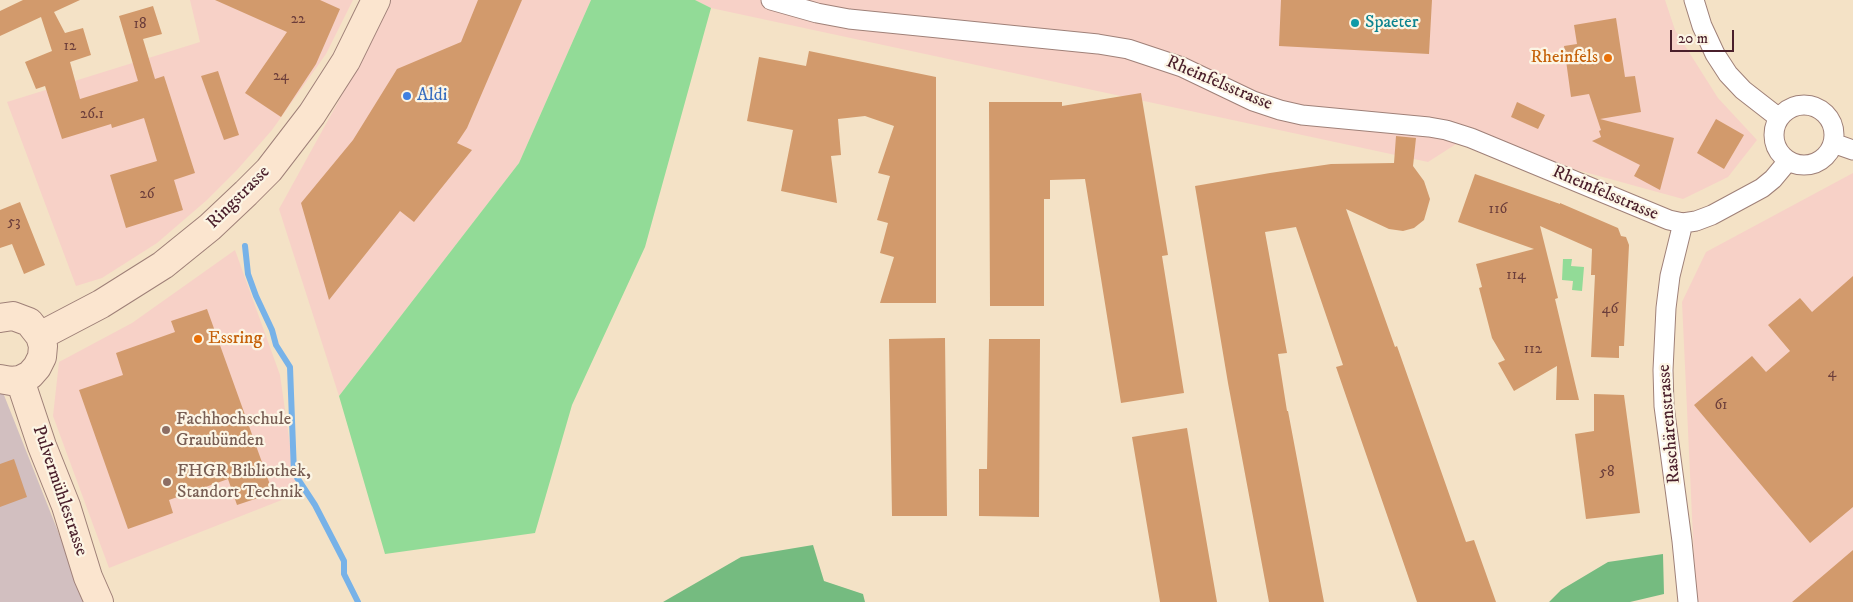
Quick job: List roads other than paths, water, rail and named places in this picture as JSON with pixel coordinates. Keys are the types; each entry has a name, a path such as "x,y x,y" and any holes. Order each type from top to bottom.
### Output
{"main road":[{"name":"Ringstrasse","path":"40,336 100,304 163,264 210,227 269,170 312,114 350,54 376,0"},
{"path":"0,318 13,316 29,322 40,336 43,346 40,362 30,375 10,379"},
{"name":"Pulvermühlestrasse","path":"10,379 42,446 66,506 88,577 99,602"}],"street":[{"name":"Rheinfelsstrasse","path":"771,0 817,13 849,19 1098,44 1128,49 1182,67 1253,101 1280,110 1302,115 1429,126 1472,138 1668,220 1683,223"},
{"path":"1694,0 1702,26 1712,48 1728,74 1743,90 1779,118"},
{"path":"1798,105 1813,106 1820,109 1831,120 1834,128 1833,143 1830,151 1819,162 1803,165 1788,161 1779,152 1774,141 1774,129 1784,112 1798,105"},
{"path":"1833,143 1853,150"},
{"path":"1683,223 1696,221 1712,215 1762,188 1773,179 1788,161"},
{"name":"Raschärenstrasse","path":"1683,223 1670,276 1666,308 1663,370 1664,406 1688,602"}],"waterway":[{"path":"245,246 248,274 256,296 272,330 276,345 290,367 294,473 315,505 344,561 344,574 358,602"}],"place":[{"name":"Spaeter","path":"1355,23"},
{"name":"Rheinfels","path":"1608,58"},
{"name":"Aldi","path":"407,96"},
{"name":"Essring","path":"198,339"},
{"name":"Fachhochschule Graubünden","path":"166,430"},
{"name":"FHGR Bibliothek, Standort Technik","path":"167,482"}]}
